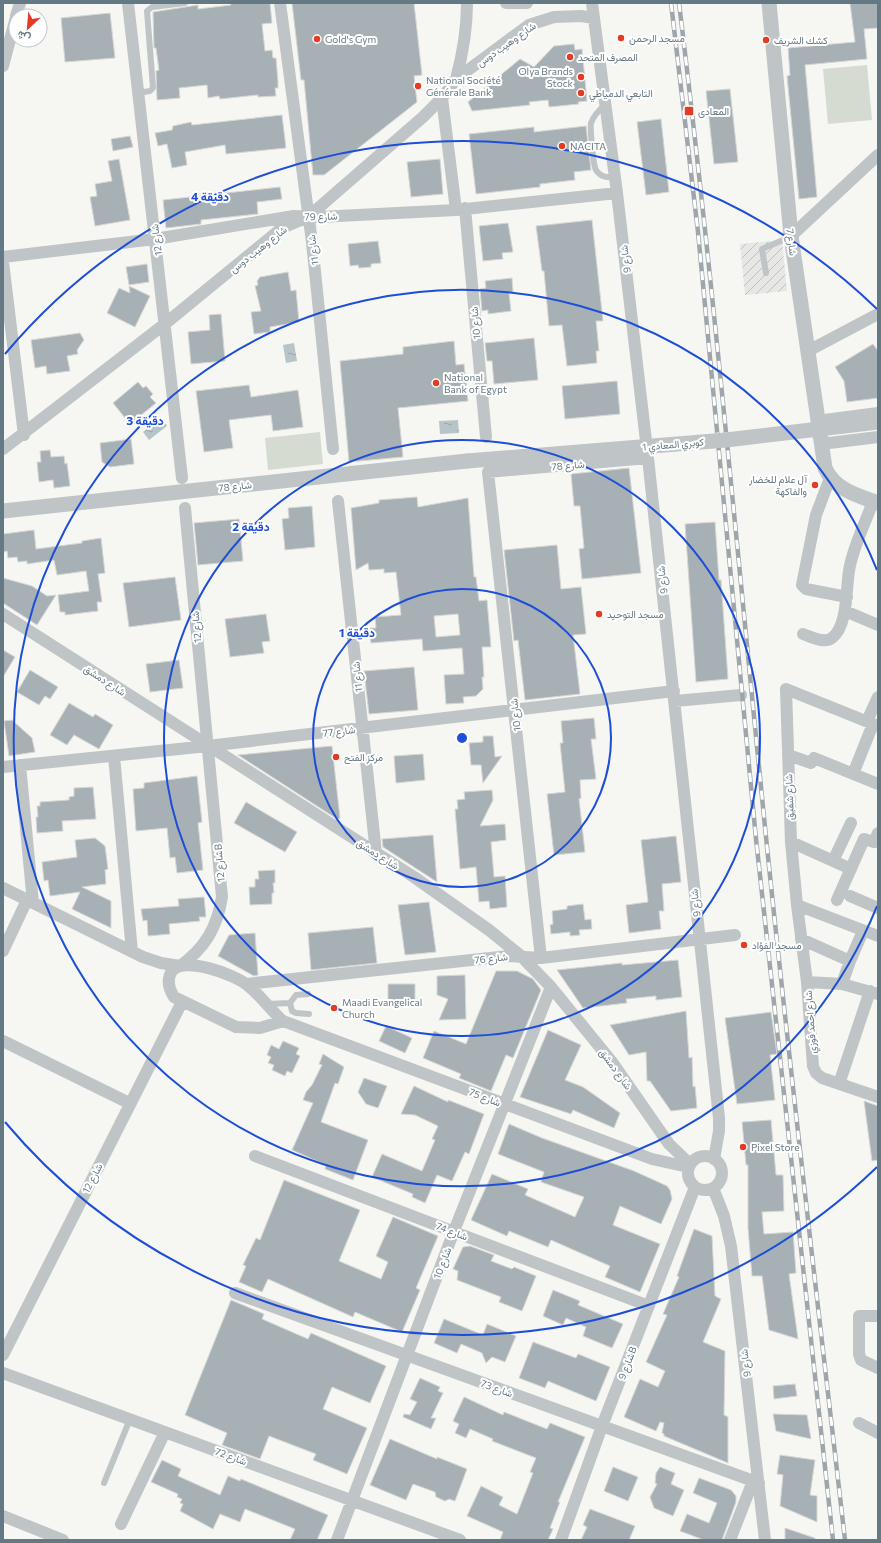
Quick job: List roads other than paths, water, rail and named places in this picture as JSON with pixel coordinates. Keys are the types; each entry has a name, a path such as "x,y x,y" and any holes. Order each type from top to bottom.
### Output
{"street":[{"name":"شارع 12","path":"128,3 166,323 182,478"},
{"name":"شارع 11","path":"280,3 308,217 333,449"},
{"path":"456,79 463,54 467,28 467,3"},
{"path":"506,3 527,3"},
{"name":"شارع 9","path":"592,3 617,193 648,458 719,1118 718,1138 714,1159"},
{"name":"شارع 7","path":"769,3 791,236 821,444 825,468 830,478"},
{"name":"شارع وهيب دوس","path":"3,449 166,323 282,228 308,217 423,117 442,98 456,79 529,25 554,17 581,16 594,18"},
{"path":"3,64 8,46"},
{"name":"شارع 10","path":"442,98 460,209 486,436"},
{"path":"791,236 878,154"},
{"name":"شارع 79","path":"3,257 155,239 280,218 460,209 617,193"},
{"path":"3,262 24,434"},
{"path":"808,351 878,314"},
{"path":"818,421 878,413"},
{"name":"كوبري المعادي 1","path":"467,461 726,440 878,422"},
{"path":"821,444 878,437"},
{"name":"شارع 78","path":"488,472 648,458"},
{"name":"شارع 78","path":"3,511 467,461"},
{"name":"شارع 10","path":"488,472 541,958"},
{"path":"803,634 824,640 833,638 840,627 845,611 847,597 850,565 876,502 845,490 830,478 816,515 802,584 806,589 847,597"},
{"name":"شارع 11","path":"338,501 376,853"},
{"name":"شارع 12","path":"185,508 208,746"},
{"path":"845,611 878,625"},
{"name":"شارع دمشق","path":"3,614 452,903 521,956 551,987 612,1062 669,1144 689,1166"},
{"name":"شارع شفيق","path":"797,905 791,842 786,689 788,688 873,724"},
{"name":"شارع 77","path":"3,767 208,746 514,711 674,696 741,695"},
{"path":"853,774 873,724 878,697"},
{"name":"شارع 12B","path":"180,966 205,944 214,930 222,897 208,746"},
{"path":"788,755 811,763 814,758 878,785 878,790"},
{"path":"114,756 132,952"},
{"path":"3,951 30,901 20,765"},
{"path":"833,861 851,823"},
{"path":"837,900 864,839 874,842 878,833"},
{"path":"791,842 851,869"},
{"name":"شارع 75","path":"3,888 132,952 160,963 212,969 246,984 283,1021 503,1105 652,1159 689,1166"},
{"path":"850,896 878,908"},
{"path":"797,905 878,936"},
{"name":"شارع احمد فوزي","path":"797,905 807,982 813,1066 816,1073 822,1078 878,1097"},
{"path":"842,984 863,931"},
{"name":"شارع 76","path":"246,984 521,956 541,958 735,935"},
{"path":"801,939 850,961"},
{"path":"180,966 172,971 169,980 169,989 174,997 182,1002 236,1027 260,1028 283,1021"},
{"path":"807,982 842,984 874,993 839,1084"},
{"name":"شارع 10","path":"338,1540 454,1232 551,987"},
{"name":"شارع 12","path":"3,1355 129,1103 182,1002"},
{"path":"3,1041 129,1103"},
{"name":"شارع 74","path":"255,1156 649,1306"},
{"path":"704,1156 714,1159 722,1170 721,1177 713,1188 707,1190 695,1187 690,1182 688,1175 689,1166 698,1157 704,1156"},
{"name":"شارع 9B","path":"561,1540 602,1426 695,1187"},
{"name":"شارع 9","path":"713,1188 724,1216 731,1246 756,1482 765,1540"},
{"name":"شارع 73","path":"235,1293 756,1482"},
{"path":"877,1313 859,1316 859,1357 878,1368"},
{"name":"شارع 72","path":"3,1372 460,1540"},
{"path":"859,1423 878,1432"},
{"path":"121,1524 165,1432"},
{"path":"730,1540 756,1482"},
{"path":"3,1516 60,1540"}],"lane":[{"path":"138,93 150,92 153,88 147,11 152,8 185,3"},
{"path":"605,105 594,117 590,125 595,169 600,175 608,178 615,178"},
{"path":"766,274 762,249 791,236"},
{"path":"266,1004 290,1003 296,996 308,994"},
{"path":"290,1003 292,1011 296,1013 309,1014"},
{"path":"104,1483 130,1419"}],"water":[{"path":"294,343 297,361 286,363 283,345"},
{"path":"161,418 167,426 149,440 143,432"},
{"path":"458,420 459,433 440,434 439,421"}],"railway":[{"path":"671,3 698,232 756,839 833,1540"},
{"path":"679,3 714,316 766,837 804,1189 845,1540"}],"place":[{"name":"مسجد الرحمن","path":"621,38"},
{"name":"Gold's Gym","path":"317,39"},
{"name":"كشك الشريف","path":"766,40"},
{"name":"المصرف المتحد","path":"570,57"},
{"name":"Olya Brands Stock","path":"581,77"},
{"name":"National Société Générale Bank","path":"418,86"},
{"name":"التابعي الدمياطي","path":"581,93"},
{"name":"المعادى","path":"689,111"},
{"name":"NACITA","path":"562,146"},
{"name":"National Bank of Egypt","path":"436,383"},
{"name":"آل علام للخضار والفاكهة","path":"815,485"},
{"name":"مسجد التوحيد","path":"599,614"},
{"name":"مركز الفتح","path":"336,757"},
{"name":"مسجد الفؤاد","path":"744,945"},
{"name":"Maadi Evangelical Church","path":"334,1008"},
{"name":"Pixel Store","path":"743,1147"}]}
